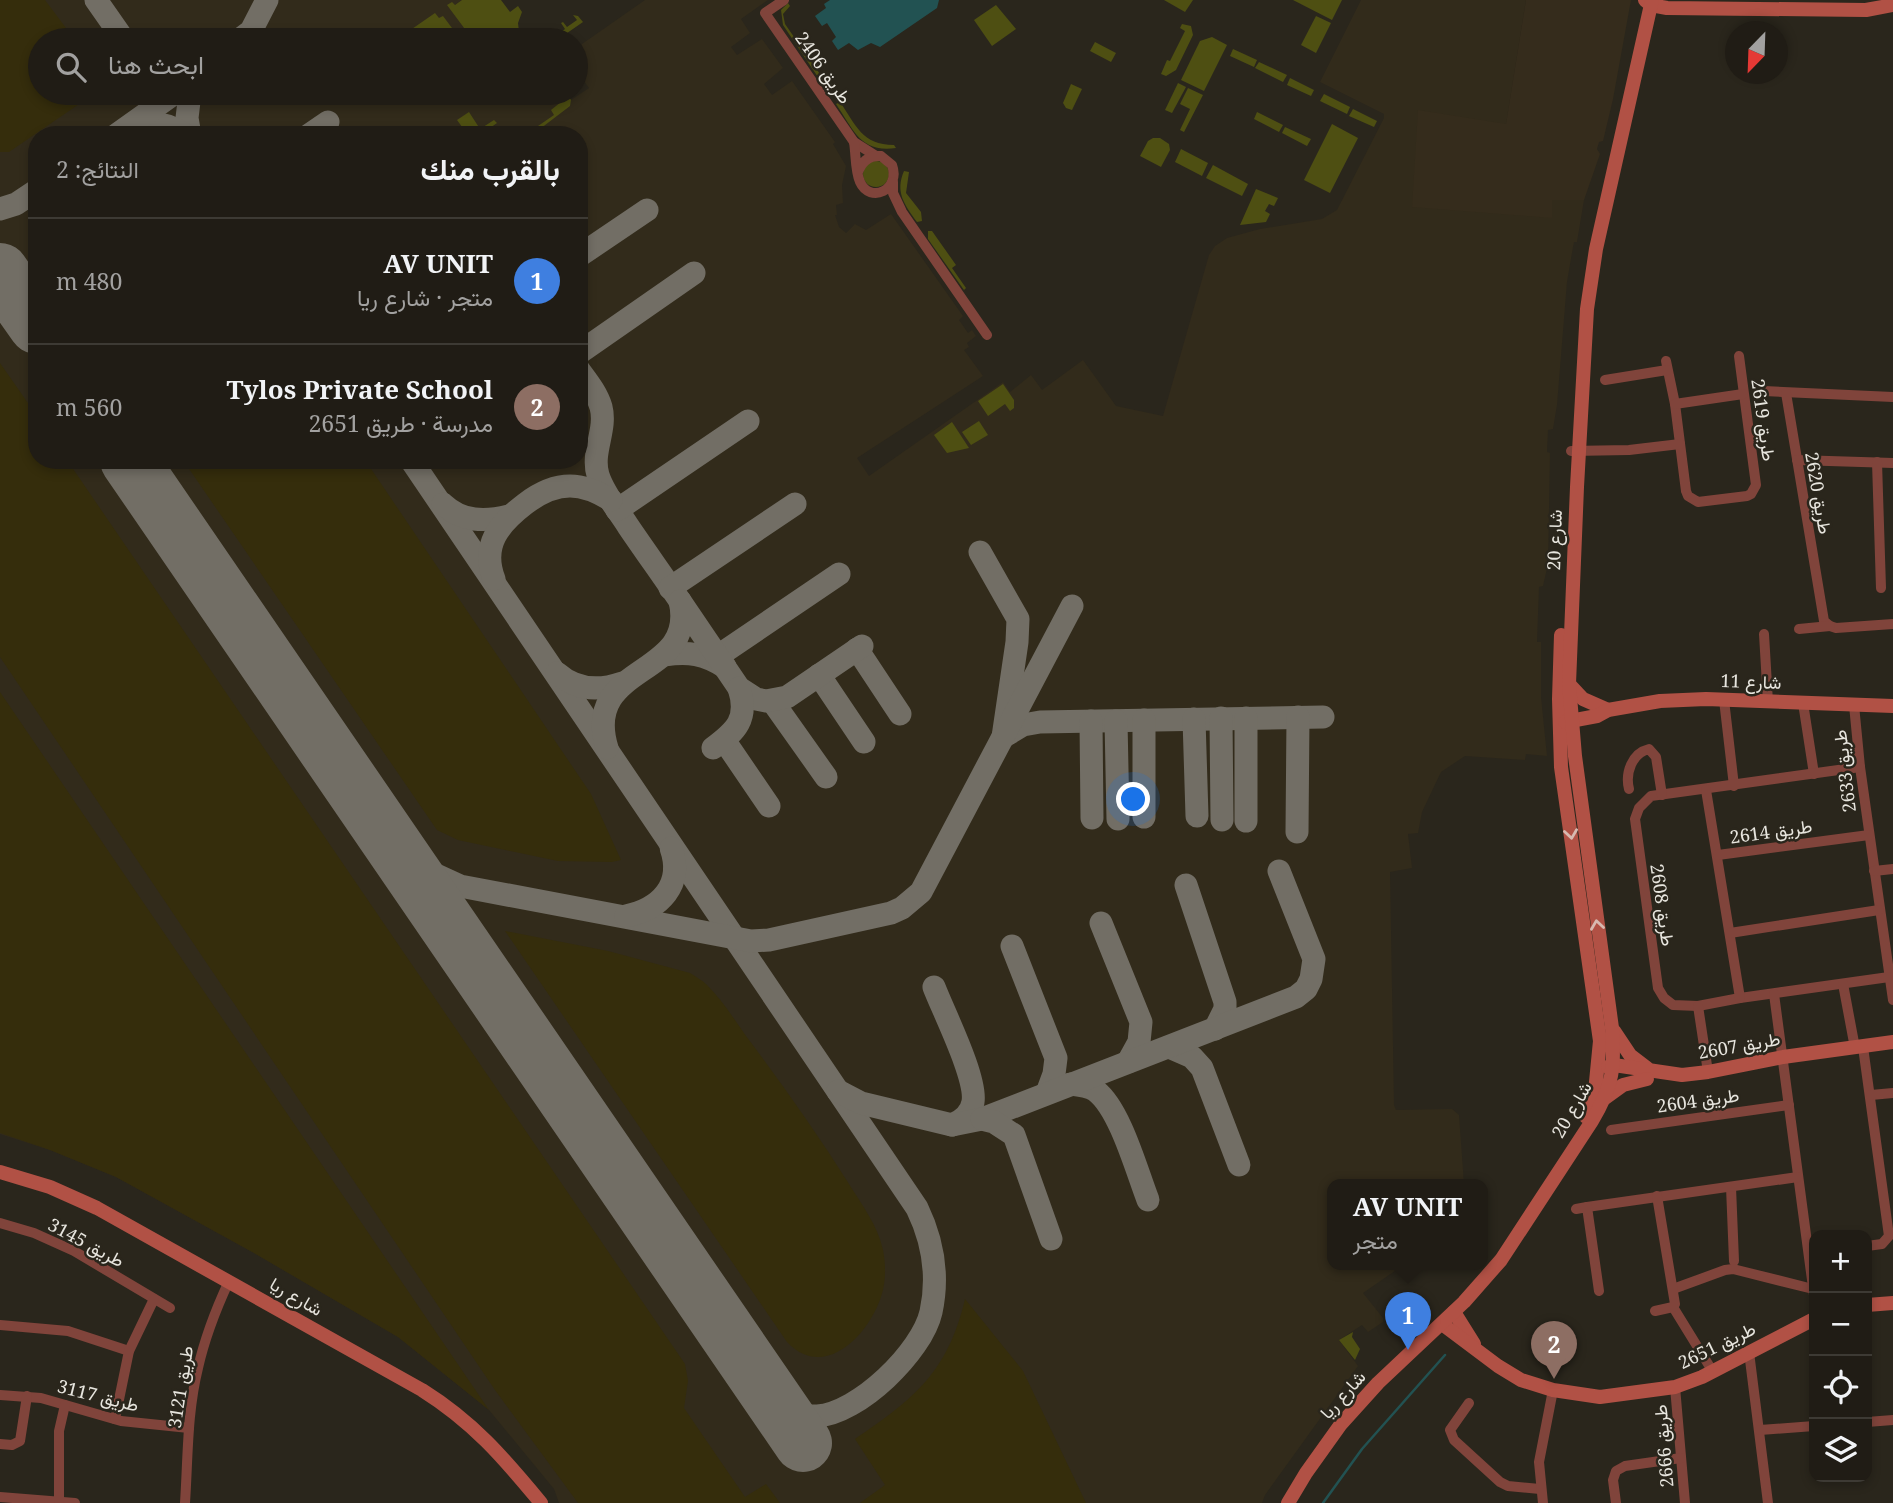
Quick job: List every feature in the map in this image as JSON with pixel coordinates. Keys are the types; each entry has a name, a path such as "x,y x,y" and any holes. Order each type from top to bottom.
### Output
{"main road":[{"path":"1654,2 1692,8 1866,10 1893,5"},
{"name":"شارع 20","path":"1567,1159 1606,1068 1562,767 1572,487 1587,309 1596,249 1646,22 1654,2"},
{"name":"شارع 20","path":"1575,451 1587,248 1624,93 1654,2"},
{"path":"1866,10 1893,16"},
{"name":"شارع 20","path":"1567,1159 1604,1099 1612,1028 1575,756 1565,720 1569,684 1568,596"},
{"path":"1569,684 1583,699 1608,710 1586,729 1575,756"},
{"name":"شارع 11","path":"1565,720 1596,709 1608,710 1660,701 1724,700 1893,706"},
{"path":"1612,1028 1630,1055 1649,1075"},
{"name":"طريق 2607","path":"1649,1075 1663,1080 1783,1057 1893,1042"},
{"path":"1606,1068 1649,1075"},
{"path":"1604,1099 1623,1085 1649,1075"},
{"name":"شارع ريا","path":"1288,1503 1340,1424 1378,1383 1454,1312 1501,1259 1567,1159"},
{"name":"شارع ريا","path":"0,1172 82,1200 440,1402 491,1443 537,1500"},
{"path":"1872,1305 1893,1303"},
{"name":"طريق 2651","path":"1454,1312 1476,1348"},
{"name":"طريق 2651","path":"1442,1324 1521,1380 1553,1390 1600,1397 1675,1387 1713,1371 1809,1321"}],"street":[{"name":"طريق 2406","path":"784,0 765,13 854,142 876,156 886,158 892,165 895,172 893,193 902,212 987,335"},
{"name":"طريق 2406","path":"854,142 862,186 902,212"},
{"path":"858,172 864,161 876,156"},
{"path":"874,192 885,191 893,183"},
{"name":"طريق 2619","path":"1605,380 1667,366 1675,404 1686,491 1692,500 1698,502 1751,494 1756,485 1739,356"},
{"path":"1764,391 1893,397"},
{"name":"طريق 2620","path":"1786,393 1824,621 1830,626"},
{"path":"1675,404 1743,394"},
{"path":"1575,451 1629,450 1680,444"},
{"path":"1797,460 1893,463"},
{"path":"1877,462 1881,588"},
{"path":"1798,629 1893,624"},
{"path":"1764,634 1768,702"},
{"path":"1724,700 1734,786"},
{"path":"1803,703 1814,774"},
{"name":"طريق 2633","path":"1854,705 1879,910 1889,948 1889,977 1893,1000"},
{"path":"1629,789 1627,778 1632,764 1642,751 1649,749 1656,757 1662,795 1860,767"},
{"name":"طريق 2614","path":"1706,790 1740,998"},
{"name":"طريق 2608","path":"1662,795 1657,794 1646,799 1635,819 1658,988 1668,1002 1679,1006 1698,1006 1889,977"},
{"name":"طريق 2614","path":"1718,855 1869,835"},
{"path":"1874,871 1893,869"},
{"path":"1730,933 1879,910"},
{"path":"1843,984 1871,1095 1889,1236 1882,1244 1872,1245"},
{"path":"1774,994 1798,1177 1809,1237"},
{"path":"1698,1006 1708,1072"},
{"path":"1871,1095 1893,1093"},
{"name":"طريق 2604","path":"1611,1130 1789,1105"},
{"path":"1576,1209 1798,1177"},
{"path":"1731,1187 1734,1261"},
{"path":"1657,1196 1673,1289 1673,1307 1713,1371"},
{"path":"1587,1208 1599,1291"},
{"name":"طريق 3145","path":"0,1223 74,1251 170,1308"},
{"path":"1673,1289 1734,1269 1809,1285"},
{"name":"طريق 3121","path":"185,1503 189,1428 197,1370 204,1342 229,1281"},
{"path":"115,1419 129,1350 154,1299"},
{"path":"1654,1311 1673,1307"},
{"path":"0,1325 68,1331 129,1350"},
{"path":"1749,1352 1768,1503"},
{"name":"طريق 2666","path":"1675,1387 1685,1503"},
{"path":"1543,1503 1539,1462 1553,1390"},
{"name":"طريق 3117","path":"0,1395 27,1396 115,1419 189,1428"},
{"path":"0,1444 12,1445 20,1440 27,1396"},
{"path":"1469,1403 1450,1430 1454,1440 1500,1482 1508,1486 1540,1489"},
{"path":"59,1501 60,1432 65,1405"},
{"path":"1872,1422 1893,1420"},
{"path":"1759,1430 1809,1426"},
{"path":"1616,1503 1613,1479 1616,1471 1625,1466 1681,1458"},
{"path":"0,1497 75,1503"}],"shaded area":[{"path":"0,0 462,0 455,5 473,28 28,28 28,105 588,105 588,40 645,0 768,0 741,19 750,33 731,47 737,55 762,39 783,68 764,84 772,95 792,81 835,142 833,144 846,166 842,185 843,203 836,205 835,215 839,227 846,233 855,224 866,230 891,214 963,316 959,320 968,333 972,330 976,336 967,343 969,347 964,350 983,376 857,458 869,476 1003,382 1010,392 1031,375 1042,390 1083,360 1116,406 1163,416 1209,255 1215,246 1227,238 1260,229 1322,219 1337,210 1384,118 1384,114 1320,82 1361,0 1526,0 1506,125 1552,218 1552,200 1584,200 1567,282 1557,405 1553,429 1548,430 1548,564 1543,586 1539,587 1537,642 1541,642 1541,697 1547,756 1526,754 1525,760 1465,756 1441,772 1422,812 1418,833 1408,834 1412,868 1390,872 1394,1105 1396,1110 1452,1109 1459,1115 1464,1179 1327,1179 1327,1270 1396,1270 1363,1293 1383,1318 1383,1322 1368,1332 1362,1325 1339,1340 1358,1366 1265,1495 1262,1503 559,1503 554,1489 489,1410 398,1337 116,1177 50,1150 0,1134"},
{"path":"462,0 501,0 510,12 518,6 522,12 519,28 464,28 447,5 452,2 455,5"},
{"path":"1164,0 1193,0 1185,12"},
{"path":"1293,0 1342,0 1332,20"},
{"path":"1526,0 1631,0 1613,99 1603,141 1599,142 1597,149 1600,154 1584,200 1552,200 1552,218 1412,207 1418,110 1506,124"},
{"path":"788,3 790,6 783,14 785,24 831,90 828,92 783,25 781,10"},
{"path":"996,5 1016,29 992,46 974,20"},
{"path":"435,13 439,18 443,16 452,28 413,28"},
{"path":"573,15 583,22 574,28 564,28 561,23 567,27 577,20"},
{"path":"1316,16 1331,23 1316,53 1301,45"},
{"path":"1182,24 1191,26 1193,35 1176,70 1166,76 1161,74 1185,31 1180,28"},
{"path":"1212,37 1227,45 1204,91 1181,80 1200,41"},
{"path":"1095,42 1116,53 1111,62 1090,51"},
{"path":"1233,49 1257,60 1254,67 1230,56"},
{"path":"1259,62 1287,75 1283,82 1255,68"},
{"path":"1290,78 1314,90 1311,96 1287,85"},
{"path":"1178,83 1186,87 1172,113 1165,110"},
{"path":"1071,84 1082,89 1072,110 1066,108 1063,103"},
{"path":"1188,88 1203,95 1184,132 1180,130 1190,109 1180,104"},
{"path":"1324,94 1350,107 1347,114 1320,101"},
{"path":"840,102 867,137 874,142 894,145 896,148 874,147 859,138 836,104"},
{"path":"557,105 570,105 544,126 538,126 554,115 551,110"},
{"path":"1353,109 1377,121 1374,127 1349,116"},
{"path":"469,112 478,126 461,126 457,120"},
{"path":"1257,112 1283,125 1279,132 1254,119"},
{"path":"494,120 497,123 493,126 485,126"},
{"path":"1332,124 1358,138 1330,193 1304,180"},
{"path":"1285,127 1311,139 1307,146 1282,133"},
{"path":"1160,138 1169,144 1170,150 1161,167 1140,156 1148,141"},
{"path":"1181,149 1208,163 1202,176 1175,162"},
{"path":"876,161 885,165 889,174 885,183 876,187 867,183 863,174 867,165"},
{"path":"1213,165 1248,184 1242,196 1206,178"},
{"path":"904,171 909,172 906,193 921,212 922,221 917,222 902,198 900,185"},
{"path":"1256,189 1278,198 1274,206 1269,204 1265,211 1270,214 1266,222 1240,225"},
{"path":"928,231 932,231 956,265 952,268 966,288 964,290 928,239"},
{"path":"1003,384 1014,400 1014,408 1010,411 1005,404 988,416 978,401"},
{"path":"979,421 988,435 971,445 962,432"},
{"path":"952,422 969,448 947,453 934,435"},
{"path":"1353,1332 1352,1337 1360,1349 1355,1360 1339,1340"}],"sand":[{"path":"0,0 45,0 66,28 28,28 28,105 78,105 47,126 28,126 28,139 9,152 0,152"},
{"path":"0,363 28,403 28,469 73,469 685,1364 688,1381 684,1408 745,1497 766,1484 780,1503 578,1503 495,1390 0,657"},
{"path":"189,469 371,469 591,794 621,860 558,861 458,840 437,830"},
{"path":"0,692 489,1410 398,1337 254,1253 116,1177 0,1133"},
{"path":"505,931 608,951 690,973 703,982 728,1010 812,1127 864,1208 881,1241 885,1274 881,1297 866,1326 843,1349 830,1355 815,1357 801,1353 787,1342"},
{"path":"965,1299 1023,1371 1086,1503 860,1503 885,1485 855,1439 895,1411 926,1381 949,1346"}],"water":[{"path":"830,0 939,0 937,8 880,47 871,43 858,50 849,43 838,50 832,41 836,37 827,23 822,26 815,16 826,8 824,4"}],"waterway":[{"path":"1323,1503 1362,1449 1445,1355"}],"taxiway":[{"path":"96,0 116,28"},
{"path":"253,28 267,0"},
{"path":"129,126 158,105"},
{"path":"188,126 189,105"},
{"path":"322,126 328,122"},
{"path":"134,126 145,123 166,126"},
{"path":"0,209 16,204 28,196"},
{"path":"588,250 647,210"},
{"path":"0,266 4,277"},
{"path":"588,347 694,273"},
{"path":"588,383 601,407 602,416 596,458 598,475 612,502 680,601"},
{"path":"617,510 748,421"},
{"path":"417,469 923,1220 933,1258 931,1312 925,1328 902,1362 869,1393 833,1413 805,1415 773,1399"},
{"path":"494,579 490,556 495,536 507,519 530,500 563,486 581,487 611,500"},
{"path":"443,504 458,514 474,519 509,516"},
{"path":"670,588 795,504"},
{"path":"980,552 1018,619 1003,737 1023,725 1040,722 1323,717"},
{"path":"718,656 839,574"},
{"path":"607,748 603,720 610,700 623,684 673,645 681,626 680,601 739,688 756,699 766,701 787,697 862,646"},
{"path":"389,841 423,869 460,886 751,941 769,940 891,913 902,908 921,892 1072,606"},
{"path":"857,649 900,714"},
{"path":"665,655 696,655 725,667"},
{"path":"557,673 580,686 596,688 622,683"},
{"path":"819,675 864,742"},
{"path":"713,748 728,736 738,723 742,708 739,688"},
{"path":"775,705 826,777"},
{"path":"1297,832 1298,717"},
{"path":"1221,718 1222,820"},
{"path":"1246,718 1246,821"},
{"path":"1194,719 1197,816"},
{"path":"1144,720 1144,817"},
{"path":"1091,721 1092,818"},
{"path":"1116,721 1118,819"},
{"path":"724,740 769,806"},
{"path":"626,916 649,908 666,893 674,873 671,848"},
{"path":"838,1091 861,1103 952,1125 982,1119 1296,997 1306,989 1311,979 1314,959 1279,871"},
{"path":"1186,885 1225,1002 1225,1009 1215,1029"},
{"path":"1101,923 1141,1022 1139,1042 1128,1062"},
{"path":"1012,946 1056,1058 1047,1093"},
{"path":"934,987 959,1045 973,1091 970,1110 963,1119 952,1125"},
{"path":"1169,1047 1192,1057 1202,1068 1239,1165"},
{"path":"1070,1084 1090,1088 1105,1100 1120,1126 1148,1200"},
{"path":"982,1119 994,1122 1014,1135 1051,1239"}],"runway":[{"path":"0,272 28,312"},
{"path":"135,469 803,1443"}],"place":[{"name":"AV UNIT","path":"1408,1350"},
{"name":"Tylos Private School","path":"1554,1379"}]}
